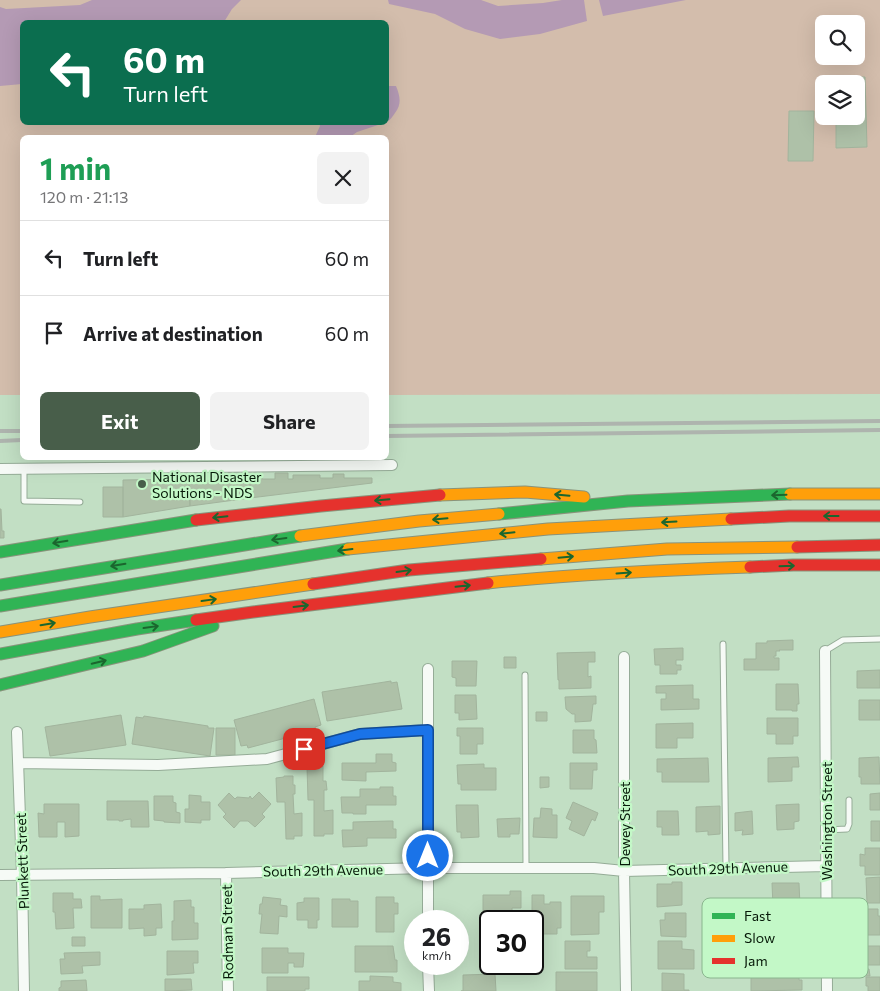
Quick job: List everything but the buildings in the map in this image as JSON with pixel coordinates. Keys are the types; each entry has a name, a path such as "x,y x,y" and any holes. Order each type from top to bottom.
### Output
{"highway":[{"path":"0,552 192,520 426,496 525,492 628,501"},
{"path":"0,585 278,539 419,521 628,501 787,494 880,494"},
{"path":"0,606 341,550 548,529 789,516 880,516"},
{"path":"0,632 409,570 667,549 880,545"},
{"path":"0,654 137,629 428,590 643,571 793,565 880,565"},
{"path":"0,685 143,651 253,612"}],"street":[{"path":"0,469 392,465"},
{"name":"Washington Street","path":"825,651 826,898"},
{"name":"Dewey Street","path":"624,656 626,991"},
{"path":"428,669 428,910"},
{"path":"19,763 158,765 267,759 360,734 428,730"},
{"name":"Plunkett Street","path":"17,732 24,991"},
{"name":"South 29th Avenue","path":"0,875 226,873 428,868 594,868 624,871 826,866"},
{"name":"Rodman Street","path":"226,873 228,991"},
{"path":"428,975 429,991"},
{"name":"Washington Street","path":"827,978 827,991"}],"lane":[{"path":"24,469 24,501 80,502"},
{"path":"825,651 844,640 880,638"},
{"path":"723,644 726,868"},
{"path":"525,675 526,868"},
{"path":"826,830 847,829 849,824 849,800"}],"shaded area":[{"path":"0,0 880,0 880,394 389,395 389,135 20,135 20,395 0,395"},
{"path":"92,0 241,0 225,20 20,20 20,84 0,86 0,7 6,9 80,5"},
{"path":"388,0 481,0 498,6 562,0 584,0 587,21 540,34 500,39 465,29 435,14 389,4"},
{"path":"599,0 686,0 603,16"},
{"path":"389,86 396,86 400,100 397,110 389,120"},
{"path":"378,125 353,135 316,135 320,126"}],"railway":[{"path":"389,426 880,421"},
{"path":"389,436 880,430"},
{"path":"0,431 20,431"},
{"path":"0,441 20,440"}],"traffic: fast":[{"path":"499,514 628,501 790,494"},
{"path":"0,552 196,520"},
{"path":"0,585 300,536"},
{"path":"0,606 348,549"},
{"path":"0,654 196,620"},
{"path":"0,685 143,651 213,626"}],"traffic: slow":[{"path":"440,495 525,492 584,497"},
{"path":"790,494 880,494"},
{"path":"300,536 419,521 499,514"},
{"path":"348,549 548,529 731,519"},
{"path":"541,559 667,549 797,547"},
{"path":"488,583 553,577 750,567"},
{"path":"0,632 313,584"}],"traffic: jam":[{"path":"196,520 440,495"},
{"path":"731,519 789,516 880,516"},
{"path":"797,547 880,545"},
{"path":"313,584 409,570 541,559"},
{"path":"750,567 880,565"},
{"path":"196,620 488,583"}],"place":[{"name":"National Disaster Solutions - NDS","path":"142,484"}],"route":[{"path":"304,749 360,734 428,730 428,856"}]}
